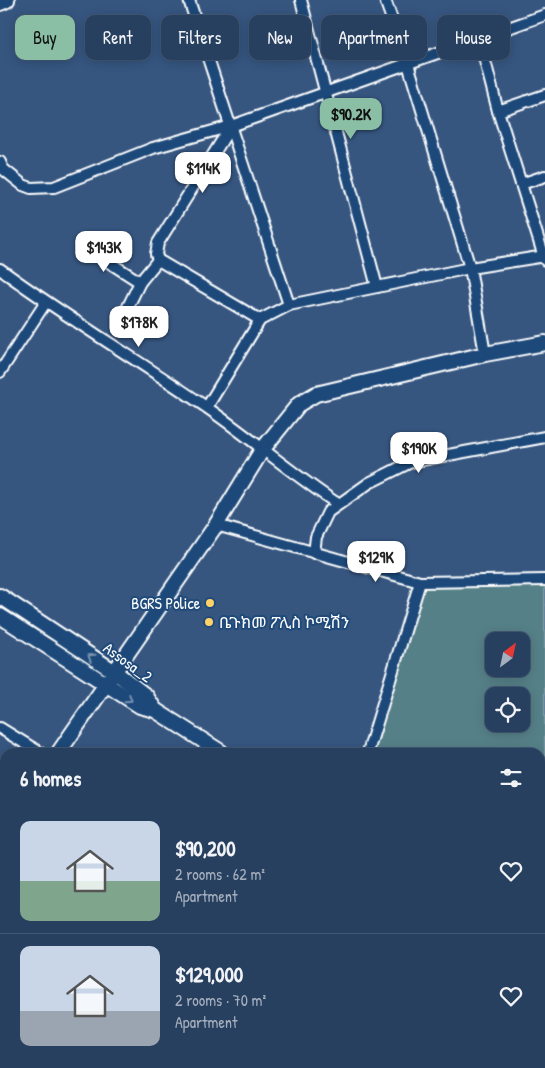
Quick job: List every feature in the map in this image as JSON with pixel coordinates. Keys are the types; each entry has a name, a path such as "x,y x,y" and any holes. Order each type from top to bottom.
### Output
{"street":[{"path":"0,3 8,0"},
{"path":"188,0 289,306"},
{"path":"300,0 377,287"},
{"path":"385,0 408,64 470,268 485,354"},
{"path":"510,27 545,15"},
{"path":"0,162 3,169 23,185 31,188 54,187 153,148 231,126 437,54"},
{"path":"206,407 260,320 289,306 470,268 544,257 498,111 485,60"},
{"path":"498,111 545,95"},
{"path":"231,126 158,243 156,254 158,260 260,320"},
{"path":"521,184 545,176"},
{"path":"82,245 140,282"},
{"path":"123,317 140,282 158,260"},
{"path":"0,269 46,302 206,407 338,504"},
{"path":"0,372 46,302"},
{"path":"64,748 114,672 216,525 262,450 299,404 316,394 485,354 545,343"},
{"path":"314,553 316,537 328,512 369,483 411,462 545,437"},
{"path":"216,525 420,582 545,580"},
{"path":"369,748 420,582"},
{"name":"Assosa_2","path":"0,596 114,672 146,696 155,710"},
{"name":"Assosa_2","path":"0,616 140,706 155,710"},
{"path":"155,710 215,748"},
{"path":"0,728 32,748"}],"green space":[{"path":"545,581 545,748 368,748 420,583"}],"place":[{"name":"BGRS Police","path":"210,603"},
{"name":"ቤጉክመ ፖሊስ ኮሚሽን","path":"209,622"}]}
